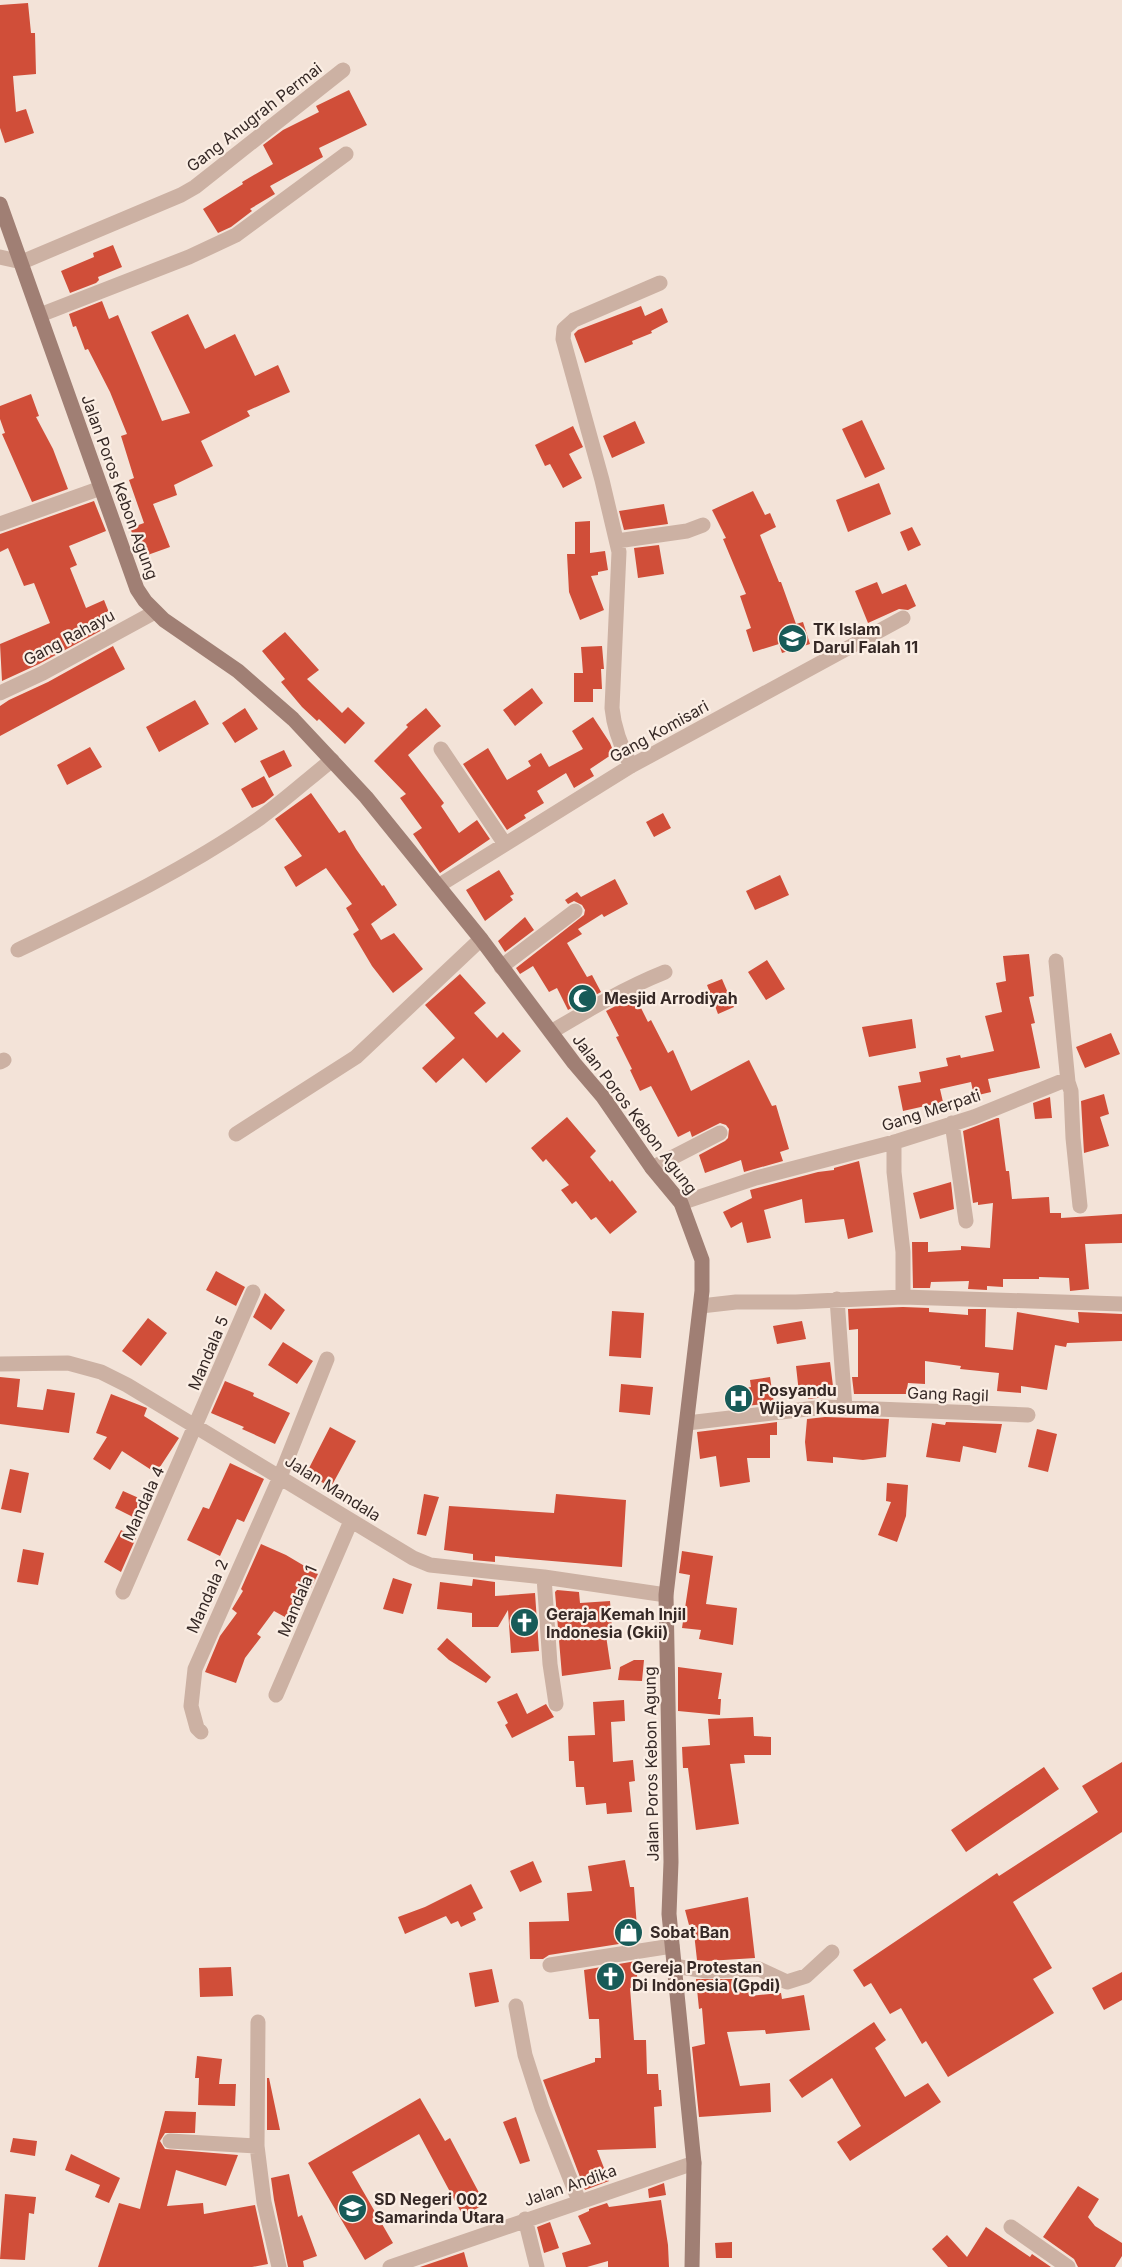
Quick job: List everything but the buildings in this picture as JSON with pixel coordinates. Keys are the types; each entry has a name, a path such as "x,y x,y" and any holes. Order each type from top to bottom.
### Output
{"main road":[{"name":"Jalan Poros Kebon Agung","path":"0,204 137,589 164,620 238,671 293,719 366,797 481,939 603,1097 652,1168 681,1203 702,1260 700,1305 666,1594 671,1862 669,1914 694,2163 692,2267"}],"street":[{"name":"Gang Anugrah Permai","path":"22,262 195,187 343,70"},
{"path":"40,315 189,257 236,235 346,154"},
{"path":"0,257 22,262"},
{"path":"631,766 613,723 612,708 619,552 602,480 563,339 564,329 574,320 660,283"},
{"path":"0,524 100,488"},
{"path":"617,542 687,531 703,525"},
{"name":"Gang Rahayu","path":"0,693 43,673 155,612"},
{"name":"Gang Komisari","path":"438,886 631,766 903,618"},
{"path":"441,749 505,844"},
{"path":"18,950 133,895 206,851 260,817 332,760"},
{"path":"501,967 575,911"},
{"path":"236,1134 356,1057 481,939"},
{"path":"1056,961 1068,1082 1071,1091 1080,1206"},
{"path":"551,1032 608,999 665,972"},
{"name":"Gang Merpati","path":"681,1203 756,1178 894,1142 974,1117 1061,1081 1068,1082"},
{"path":"952,1123 966,1221"},
{"path":"652,1168 720,1133"},
{"path":"894,1142 894,1172 903,1252 903,1297"},
{"name":"Mandala 5","path":"195,1428 253,1292"},
{"path":"700,1305 903,1297 1122,1304"},
{"path":"837,1299 845,1408"},
{"name":"Mandala 2","path":"201,1732 197,1728 191,1706 191,1689 195,1669 280,1477 327,1359"},
{"name":"Jalan Mandala","path":"0,1364 68,1364 100,1372 127,1385 412,1558 429,1564 544,1576 666,1594"},
{"name":"Gang Ragil","path":"687,1423 825,1407 1028,1415"},
{"name":"Mandala 4","path":"123,1593 195,1428"},
{"name":"Mandala 1","path":"276,1695 351,1521"},
{"path":"544,1576 550,1664 556,1704"},
{"path":"550,1965 672,1946"},
{"path":"673,1966 708,1971 759,1970 787,1982 806,1976 832,1952"},
{"path":"516,2006 525,2055 542,2108 579,2201"},
{"path":"258,2022 257,2146 264,2202 279,2267"},
{"path":"170,2141 257,2146"},
{"name":"Jalan Andika","path":"390,2267 694,2163"},
{"path":"525,2220 537,2267"},
{"path":"1011,2227 1068,2267"}],"place":[{"name":"TK Islam Darul Falah 11","path":"792,638"},
{"name":"Mesjid Arrodiyah","path":"583,998"},
{"name":"Posyandu Wijaya Kusuma","path":"738,1399"},
{"name":"Geraja Kemah Injil Indonesia (Gkii)","path":"525,1623"},
{"name":"Sobat Ban","path":"629,1932"},
{"name":"Gereja Protestan Di Indonesia (Gpdi)","path":"611,1976"},
{"name":"SD Negeri 002 Samarinda Utara","path":"353,2208"}]}
